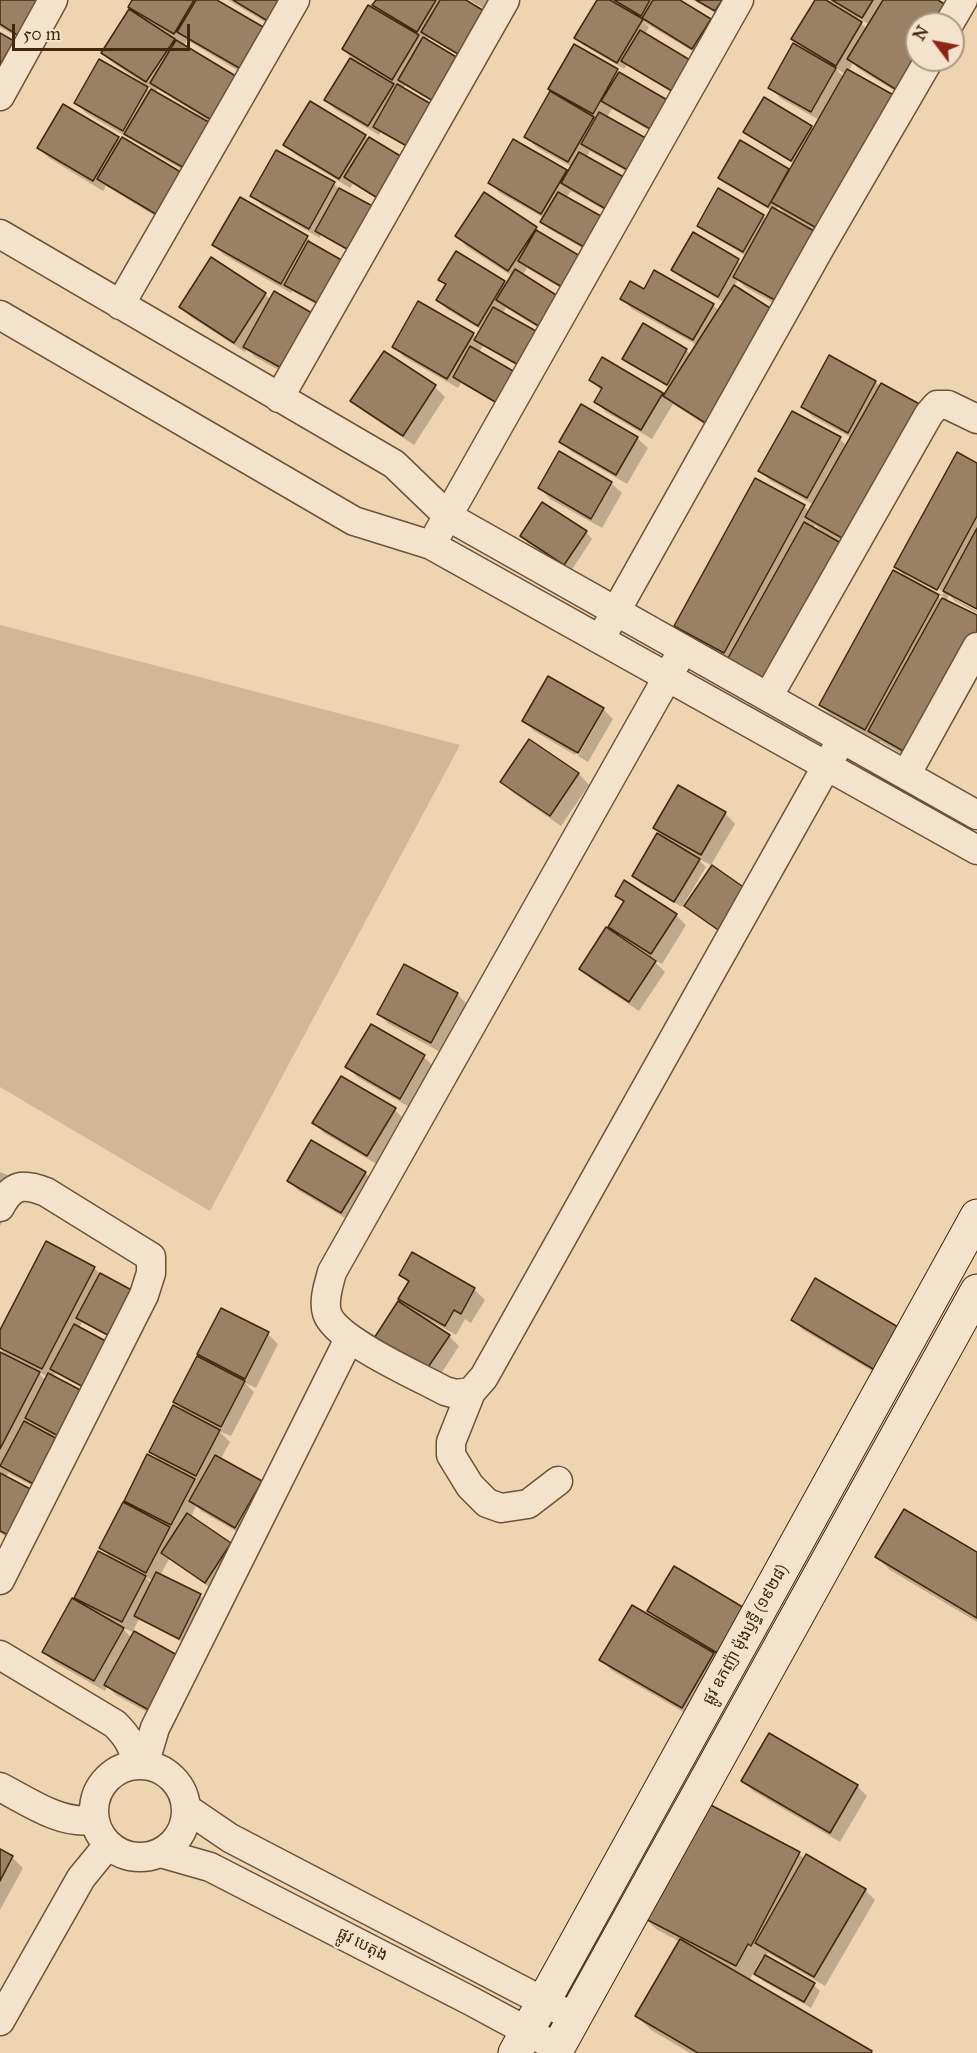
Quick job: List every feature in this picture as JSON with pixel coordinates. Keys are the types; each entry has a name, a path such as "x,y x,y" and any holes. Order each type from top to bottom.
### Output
{"main road":[{"name":"ផ្លូវ ឧកញ៉ា ម៉ុងឫទ្ធី (១៩២៨)","path":"521,2043 977,1216"},
{"path":"557,2051 977,1291"}],"street":[{"path":"0,96 53,0"},
{"path":"120,305 295,0"},
{"path":"279,398 505,0"},
{"path":"431,545 449,518 739,0"},
{"path":"600,639 820,246 921,72"},
{"path":"0,234 394,464 449,518 977,815"},
{"path":"0,315 354,520 431,545 977,849"},
{"path":"768,697 929,414 938,405 948,405 977,419"},
{"path":"906,775 977,647"},
{"path":"471,1392 456,1394 445,1391 349,1339 332,1324 326,1311 327,1291 332,1272 684,650"},
{"path":"558,1481 528,1504 501,1508 487,1503 470,1486 451,1455 451,1442 471,1392 484,1377 842,739"},
{"path":"0,1207 6,1196 15,1188 31,1186 46,1192 151,1257 151,1273 144,1295 0,1580"},
{"path":"140,1765 156,1728 349,1339"},
{"path":"0,1655 115,1724 127,1736 140,1765"},
{"path":"0,1787 62,1818 91,1820 101,1834 124,1855 133,1858 160,1853 175,1842 186,1817 184,1797 173,1779 165,1772 140,1765 118,1770 105,1781 96,1797 93,1814 101,1834 81,1878 0,2021"},
{"name":"ផ្លូវ បេតុង","path":"186,1808 230,1838 575,2018"},
{"name":"ផ្លូវ បេតុង","path":"160,1853 210,1867 471,2001 521,2043 557,2051"}],"shaded area":[{"path":"0,625 460,745 210,1211 0,1087"}],"building":[{"path":"0,0 40,0 19,36 0,24"},
{"path":"132,0 194,0 174,34 128,7"},
{"path":"196,0 217,0 270,31 246,72 177,32"},
{"path":"233,0 284,0 271,23"},
{"path":"376,0 436,0 417,32 372,5"},
{"path":"440,0 466,0 489,14 463,57 421,32"},
{"path":"597,0 610,0 643,19 617,63 574,38"},
{"path":"614,0 650,0 641,16"},
{"path":"653,0 680,0 711,19 692,49 642,18"},
{"path":"696,0 722,0 715,11"},
{"path":"815,0 826,0 862,22 836,66 791,39"},
{"path":"832,0 873,0 862,18"},
{"path":"883,0 938,0 951,8 948,12 905,12 905,72 911,72 900,92 847,59"},
{"path":"368,5 419,35 392,80 342,49"},
{"path":"129,9 175,39 146,82 101,53"},
{"path":"640,30 690,60 672,91 621,61"},
{"path":"0,33 14,41 0,65"},
{"path":"423,37 463,61 438,104 398,80"},
{"path":"176,40 244,81 218,124 150,83"},
{"path":"793,43 836,68 811,112 768,88"},
{"path":"574,44 618,69 593,114 548,89"},
{"path":"350,58 394,84 368,126 324,100"},
{"path":"99,59 148,87 123,131 74,103"},
{"path":"847,69 897,97 820,230 771,202"},
{"path":"619,72 669,101 652,130 601,101"},
{"path":"397,84 436,107 412,149 373,127"},
{"path":"151,89 219,128 193,173 124,134"},
{"path":"550,91 594,117 568,162 524,137"},
{"path":"764,97 812,126 791,161 743,132"},
{"path":"310,101 366,135 339,179 283,145"},
{"path":"63,104 119,137 93,181 37,148"},
{"path":"599,112 651,141 633,173 581,144"},
{"path":"122,137 189,177 164,219 97,179"},
{"path":"369,137 407,160 382,201 344,177"},
{"path":"513,139 567,170 541,214 488,183"},
{"path":"740,140 789,169 768,207 718,178"},
{"path":"276,150 335,182 309,229 250,196"},
{"path":"579,152 629,180 611,212 561,183"},
{"path":"339,188 378,209 354,253 315,231"},
{"path":"718,188 764,215 743,252 697,226"},
{"path":"484,192 537,227 508,271 455,236"},
{"path":"558,192 608,220 591,251 540,222"},
{"path":"240,197 308,236 281,284 212,245"},
{"path":"772,207 821,235 782,304 733,277"},
{"path":"536,230 585,259 567,290 518,261"},
{"path":"693,232 739,259 718,297 671,270"},
{"path":"308,241 345,262 321,305 284,285"},
{"path":"456,251 505,281 478,326 436,300 446,284 438,280"},
{"path":"211,257 266,293 234,343 179,307"},
{"path":"515,269 564,300 545,330 496,300"},
{"path":"654,270 714,304 693,340 620,299 630,281 644,289"},
{"path":"734,285 781,315 710,426 663,396"},
{"path":"274,291 317,316 287,371 243,347"},
{"path":"418,301 474,333 447,379 392,347"},
{"path":"493,307 543,335 524,368 474,340"},
{"path":"643,323 687,349 667,385 622,359"},
{"path":"470,346 520,375 502,406 453,377"},
{"path":"384,351 436,385 403,436 350,401"},
{"path":"829,355 876,381 848,433 801,407"},
{"path":"602,357 663,393 641,430 594,402 602,388 589,380"},
{"path":"881,383 925,407 849,542 805,517"},
{"path":"581,404 638,437 616,475 559,442"},
{"path":"792,411 841,437 807,498 758,471"},
{"path":"559,451 612,482 591,519 538,488"},
{"path":"957,452 977,463 977,516 937,590 894,567"},
{"path":"755,478 805,505 724,653 674,626"},
{"path":"542,502 587,531 564,565 520,536"},
{"path":"804,522 846,546 770,682 728,658"},
{"path":"977,528 977,609 943,591"},
{"path":"893,570 939,595 865,730 819,705"},
{"path":"942,598 977,615 977,638 912,756 868,731"},
{"path":"548,676 604,708 578,753 522,721"},
{"path":"529,739 579,773 550,816 500,782"},
{"path":"678,785 726,812 701,855 653,828"},
{"path":"657,833 700,859 674,902 632,876"},
{"path":"712,865 749,891 721,932 684,906"},
{"path":"624,880 677,914 651,954 608,927 624,901 615,896"},
{"path":"606,927 656,961 629,1002 579,969"},
{"path":"404,964 458,993 431,1043 377,1014"},
{"path":"371,1024 425,1055 400,1099 345,1067"},
{"path":"341,1076 396,1108 367,1156 312,1123"},
{"path":"311,1140 366,1172 341,1213 287,1181"},
{"path":"46,1241 95,1267 42,1369 0,1348 0,1330"},
{"path":"412,1252 475,1288 461,1314 454,1310 445,1326 398,1299 409,1281 399,1275"},
{"path":"100,1273 139,1294 115,1339 76,1318"},
{"path":"815,1278 903,1330 878,1372 791,1320"},
{"path":"398,1301 450,1335 422,1376 371,1343"},
{"path":"221,1308 269,1332 245,1379 197,1354"},
{"path":"74,1324 113,1345 89,1390 50,1369"},
{"path":"0,1352 40,1372 0,1449"},
{"path":"197,1356 245,1381 221,1427 173,1402"},
{"path":"48,1373 88,1394 64,1439 25,1418"},
{"path":"173,1405 220,1430 196,1476 149,1452"},
{"path":"24,1421 63,1442 39,1487 0,1466"},
{"path":"147,1454 195,1479 171,1525 124,1501"},
{"path":"215,1455 262,1481 235,1528 189,1501"},
{"path":"0,1473 36,1492 12,1537 0,1531"},
{"path":"123,1502 170,1527 146,1573 99,1548"},
{"path":"904,1509 977,1552 977,1618 875,1557"},
{"path":"187,1513 231,1543 205,1583 161,1553"},
{"path":"98,1551 146,1576 122,1622 74,1598"},
{"path":"674,1566 746,1609 719,1654 647,1611"},
{"path":"156,1572 201,1594 179,1639 134,1616"},
{"path":"72,1598 124,1628 94,1681 42,1652"},
{"path":"632,1605 714,1653 682,1708 599,1660"},
{"path":"134,1631 186,1660 156,1714 104,1685"},
{"path":"769,1733 858,1785 830,1833 741,1781"},
{"path":"707,1803 800,1852 751,1946 748,1944 736,1966 640,1916"},
{"path":"0,1849 13,1856 0,1881"},
{"path":"806,1854 866,1889 814,1977 755,1943"},
{"path":"680,1939 872,2051 871,2053 698,2053 635,2016"},
{"path":"765,1955 815,1983 804,2002 754,1974"}]}
